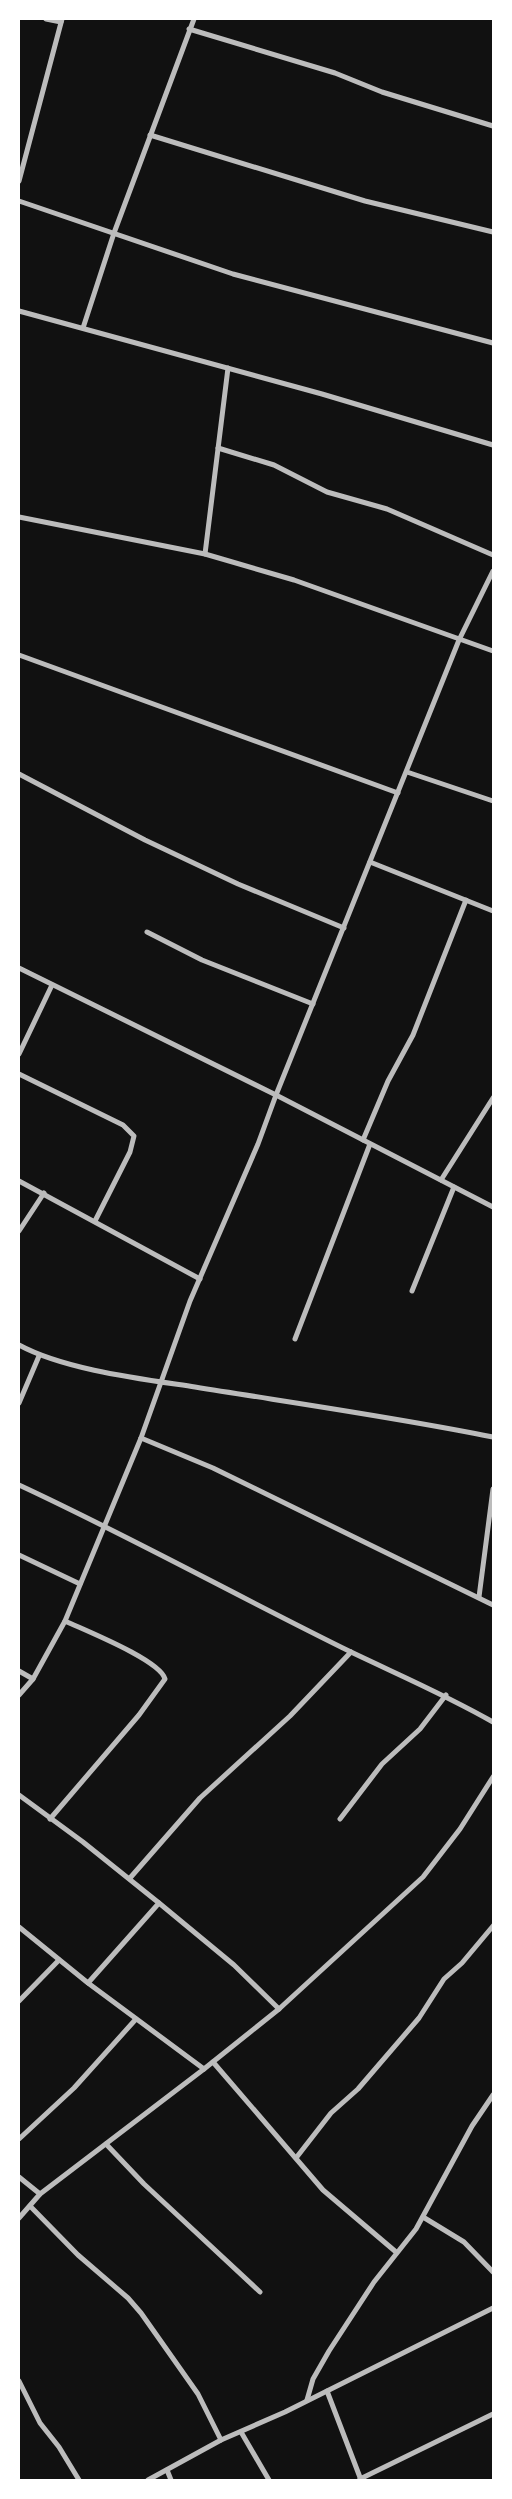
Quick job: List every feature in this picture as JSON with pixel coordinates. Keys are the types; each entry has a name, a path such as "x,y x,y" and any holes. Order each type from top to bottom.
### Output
{"street":[{"path":"19,181 62,20 46,19"},
{"path":"83,328 114,233 194,19"},
{"path":"189,29 335,73 382,92 493,126"},
{"path":"150,135 365,201 493,232"},
{"path":"19,201 233,274 493,343"},
{"path":"19,311 228,368 493,445"},
{"path":"205,554 228,368"},
{"path":"218,448 274,464 327,492 387,509 493,555"},
{"path":"19,517 205,554 294,580 459,640 493,650"},
{"path":"19,1695 33,1679 65,1621 141,1438 200,1279 258,1144 459,640 493,571"},
{"path":"19,655 398,793"},
{"path":"407,772 493,801"},
{"path":"19,774 213,872 344,928"},
{"path":"370,862 493,911"},
{"path":"363,1140 388,1081 413,1035 466,900"},
{"path":"147,932 202,960 313,1004"},
{"path":"19,968 276,1095 493,1207"},
{"path":"19,1054 52,985"},
{"path":"19,1074 123,1125 134,1136 130,1152 95,1221"},
{"path":"441,1180 493,1098"},
{"path":"295,1339 370,1144"},
{"path":"19,1181 200,1279"},
{"path":"412,1291 454,1187"},
{"path":"19,1232 44,1193"},
{"path":"19,1345 39,1356 162,1382 403,1419 493,1437"},
{"path":"19,1403 39,1356"},
{"path":"141,1438 213,1468 424,1573 493,1605"},
{"path":"19,1485 104,1524 351,1652 446,1695 493,1722"},
{"path":"478,1597 493,1489"},
{"path":"19,1555 80,1584"},
{"path":"50,1819 139,1715 164,1679 162,1672 152,1664 65,1621"},
{"path":"130,1878 200,1798 290,1716 351,1652"},
{"path":"19,1671 33,1679"},
{"path":"340,1819 367,1782 420,1728 446,1695"},
{"path":"19,2218 40,2194 279,2010 422,1877 460,1830 493,1777"},
{"path":"19,1795 130,1878 234,1965 279,2010"},
{"path":"88,1983 159,1902"},
{"path":"296,2158 331,2113 358,2089 419,2018 444,1979 462,1963 493,1926"},
{"path":"19,1927 88,1983 204,2069"},
{"path":"19,2001 59,1960"},
{"path":"19,2139 74,2088 136,2019"},
{"path":"213,2062 323,2190 396,2252"},
{"path":"307,2400 313,2379 330,2351 396,2252 416,2229 472,2126 493,2095"},
{"path":"106,2144 144,2184 260,2292"},
{"path":"19,2178 40,2194"},
{"path":"30,2206 78,2255 128,2298 141,2313 198,2394 221,2440"},
{"path":"423,2217 464,2242 493,2272"},
{"path":"148,2480 221,2440 307,2400 493,2308"},
{"path":"19,2381 40,2423 59,2447 79,2480"},
{"path":"327,2390 361,2480 493,2414"},
{"path":"241,2432 269,2480"},
{"path":"167,2470 171,2480"}]}
